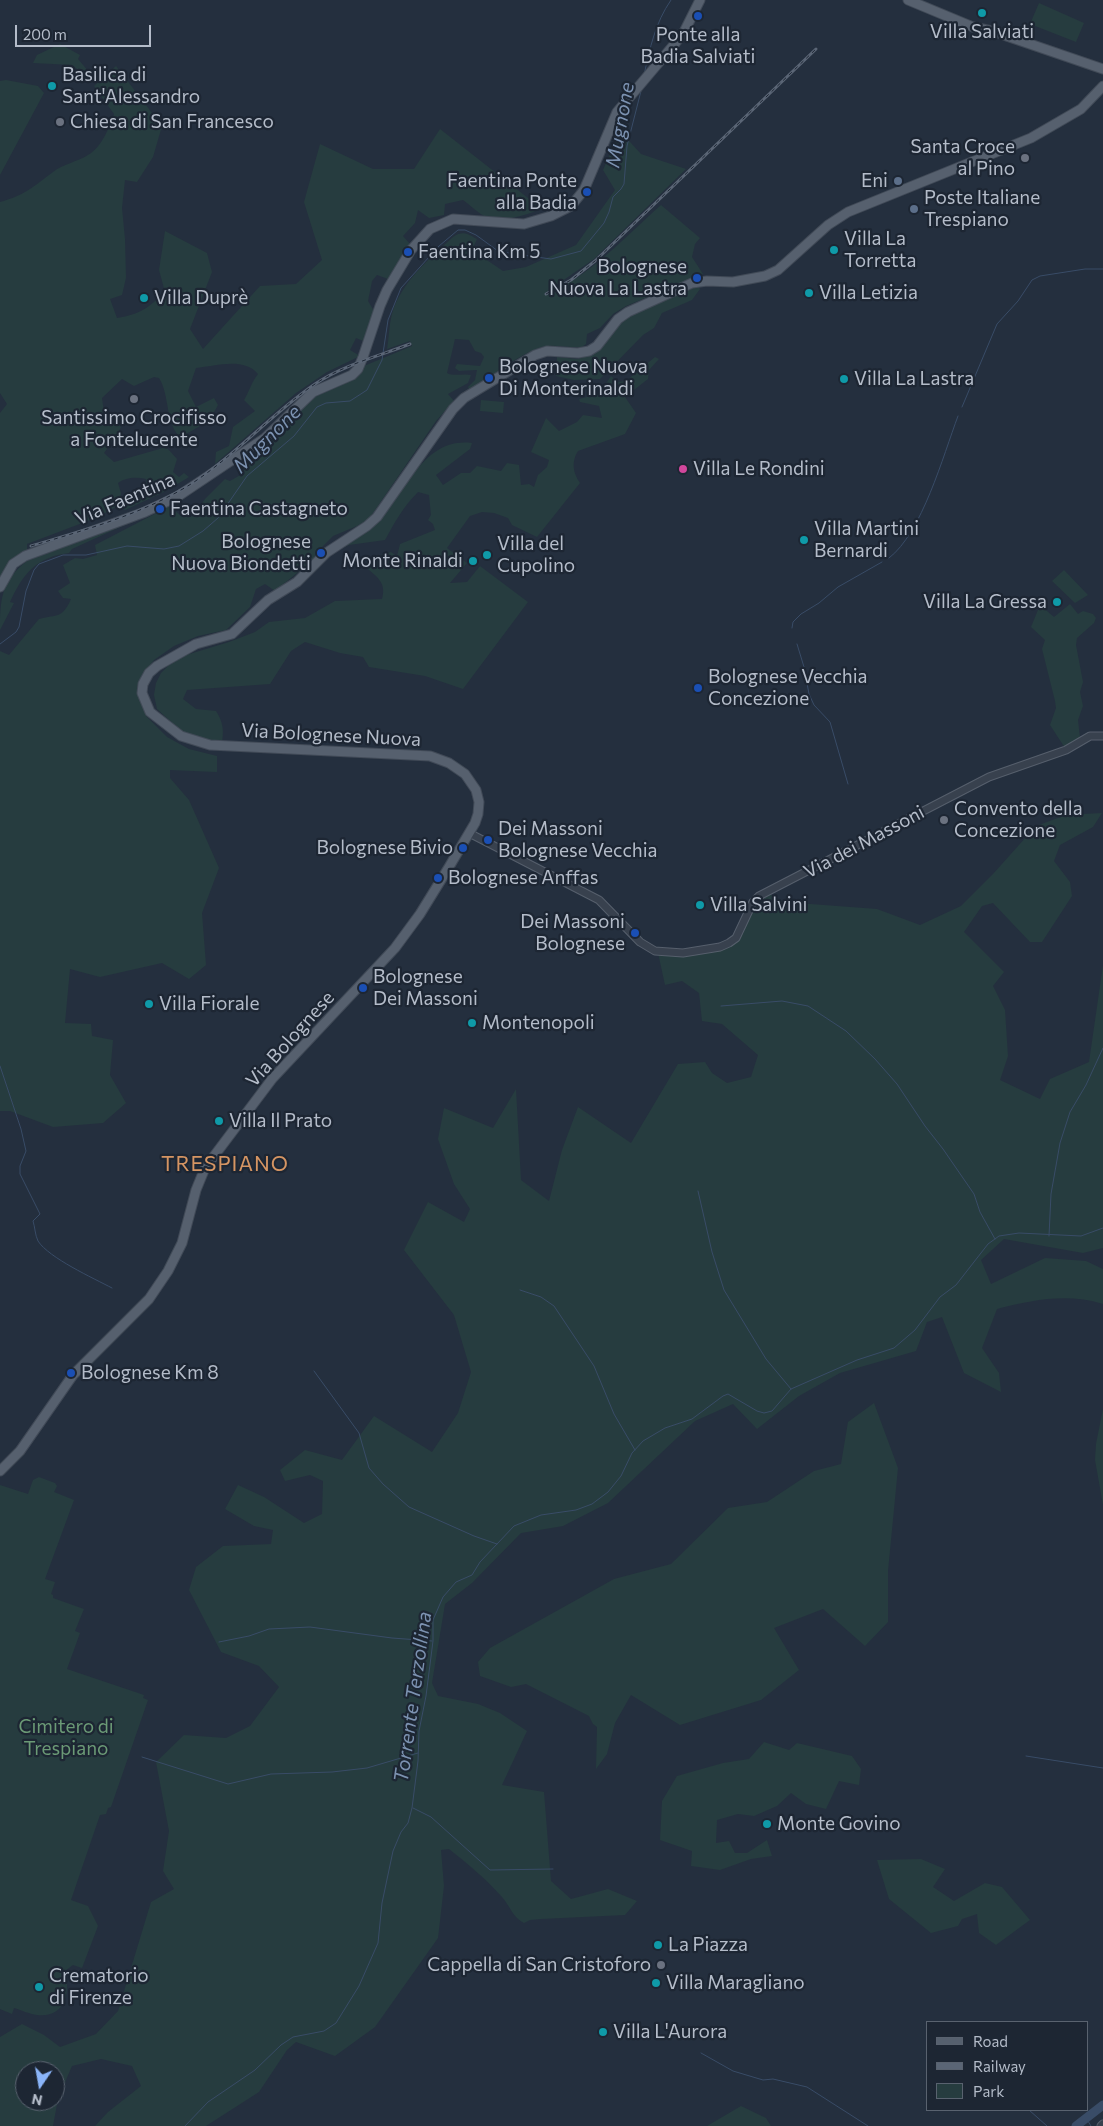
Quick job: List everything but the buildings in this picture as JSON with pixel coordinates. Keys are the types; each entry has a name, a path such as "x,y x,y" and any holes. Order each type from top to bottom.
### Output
{"main road":[{"name":"Via Faentina","path":"0,587 13,564 25,556 145,512 194,487 265,438 306,397 356,372 387,290 412,250 430,229 453,219 524,224 551,216 572,206 584,190 611,122 626,100 687,28 700,0"},
{"path":"908,0 973,27 992,31 1102,69"},
{"name":"Via Bolognese Nuova","path":"475,823 480,806 476,790 465,774 458,768 430,756 210,745 195,742 171,730 152,708 149,701 149,687 154,674 176,655 196,644 232,634 268,600 297,582 326,553 367,526 377,517 436,430 464,398 535,354 546,351 578,353 589,351 597,346 618,319 628,312 692,283 747,280 765,276 778,270 836,219 891,194 1031,138 1081,109 1103,86"},
{"name":"Via Bolognese","path":"0,1471 20,1452 73,1375 150,1299 176,1257 182,1243 196,1190 205,1168 272,1078 395,948 420,914 475,823"}],"street":[{"name":"Via dei Massoni","path":"469,833 599,900 649,949 683,953 720,947 736,938 752,902 759,896 989,777 1066,750 1090,736 1103,736"}],"green space":[{"path":"1039,3 1084,23 1076,42 1030,24"},
{"path":"60,44 80,55 78,59 89,72 86,76 72,65 33,63 37,55"},
{"path":"116,66 162,126 153,157 137,182 125,180 122,208 126,278 122,295 110,299 117,318 144,309 165,292 159,270 165,231 207,253 212,272 190,329 203,349 260,286 296,284 322,260 304,202 320,144 373,169 414,169 440,129 542,209 514,218 500,219 483,216 463,200 445,204 444,215 429,218 418,210 415,223 403,236 410,244 388,279 377,275 372,281 368,301 374,311 366,342 356,338 350,350 360,356 327,372 296,393 215,464 216,452 229,446 233,427 255,411 244,400 258,374 252,369 238,364 196,368 188,391 196,407 214,398 218,405 207,420 180,437 172,424 165,392 159,378 154,377 134,386 122,379 102,398 104,412 121,427 104,453 114,462 163,448 168,449 177,459 173,472 179,477 184,473 189,477 166,491 125,510 123,508 147,493 146,479 132,478 121,481 118,483 121,493 119,505 98,517 27,544 27,551 13,559 0,577 0,413 7,404 0,393 0,202 22,193 57,169 93,152 101,142 114,114 94,86"},
{"path":"6,80 38,86 44,93 0,175 0,81"},
{"path":"620,131 641,154 686,169 594,259 545,293 546,295 562,287 593,266 661,205 700,238 695,244 692,257 703,274 626,306 613,314 600,328 587,334 586,344 582,347 547,346 538,348 507,365 470,391 468,387 475,380 477,370 459,371 455,368 457,364 480,366 484,357 481,353 475,351 469,340 455,339 447,373 471,375 468,383 448,394 454,401 436,421 369,519 333,536 317,552 313,560 275,591 265,584 256,589 250,607 226,630 198,636 174,646 154,660 142,675 140,693 146,716 167,737 189,749 217,756 217,772 170,770 170,778 189,800 219,868 202,913 206,965 189,979 162,963 100,977 70,969 65,1023 91,1024 92,1036 113,1040 110,1075 126,1103 103,1123 53,1127 10,1111 0,1111 0,651 9,655 39,619 59,615 65,610 71,599 63,598 58,591 70,583 63,565 75,558 83,559 97,555 95,545 170,506 181,516 191,517 205,499 225,479 230,481 242,474 252,455 282,432 312,398 355,377 364,366 412,346 410,341 387,349 391,318 396,302 417,271 453,237 463,233 477,239 472,250 503,271 526,267 576,245 615,190 603,170"},
{"path":"698,286 700,289 692,300 662,313 654,328 643,335 600,379 574,380 556,376 557,357 578,359 590,355 627,317"},
{"path":"655,357 659,359 649,370 648,379 625,397 636,413 625,434 578,451 574,459 574,467 580,483 537,537 512,525 508,518 494,513 482,512 470,516 447,548 467,563 450,583 467,582 480,566 528,602 463,689 425,676 369,667 363,657 340,653 305,642 291,651 270,684 187,690 183,699 196,709 216,711 222,726 222,743 199,739 180,730 157,709 154,695 156,683 161,673 168,666 183,656 255,632 269,622 305,618 335,601 382,599 382,584 364,566 372,558 383,554 391,552 397,556 400,544 435,530 433,524 428,520 431,515 429,495 418,492 404,509 385,540 349,545 333,552 377,523 417,470 440,449 455,444 472,443 470,449 436,475 443,485 461,473 470,473 477,466 501,471 507,463 519,465 521,485 529,484 534,487 538,475 547,467 549,460 531,452 546,418 559,431 577,422 583,415 602,418 599,406 580,402 579,399 599,394 611,376 618,382 626,381"},
{"path":"481,400 504,402 503,413 480,411"},
{"path":"131,522 72,549 69,553 48,558 32,568 15,592 10,602 14,603 0,630 4,592 18,568 27,561"},
{"path":"1064,570 1088,595 1075,603 1052,581"},
{"path":"1070,604 1078,614 1083,611 1093,614 1096,618 1094,623 1077,638 1076,645 1083,682 1080,692 1083,706 1078,720 1080,738 1065,748 1050,725 1056,708 1042,649 1045,640 1031,627 1040,605 1054,617"},
{"path":"1102,813 1093,827 1060,845 1054,861 1070,882 1072,896 1042,942 1030,942 993,903 982,906 964,932 1004,972 993,986 1005,1010 1008,1056 1000,1080 1040,1099 1050,1079 1089,1062 1103,965 1103,1248 1083,1253 1004,1239 981,1260 991,1284 1045,1258 1086,1261 1103,1269 1103,1304 1063,1298 997,1309 982,1348 999,1373 1001,1392 964,1373 942,1317 927,1322 916,1351 840,1373 799,1396 757,1429 733,1404 695,1421 608,1503 563,1526 521,1533 472,1583 445,1604 432,1683 438,1696 478,1704 500,1713 527,1731 502,1785 544,1792 551,1881 571,1899 608,1889 637,1901 625,1915 541,1919 530,1920 524,1923 514,1915 502,1897 477,1872 449,1849 441,1850 444,1886 438,1938 375,2027 335,2056 296,2042 287,2050 259,2092 206,2126 95,2126 108,2112 141,2086 132,2066 101,2059 72,2066 65,2082 65,2061 15,2061 15,2111 56,2111 53,2126 0,2126 0,2037 22,2024 44,2035 60,2047 96,2034 118,2011 151,1902 174,1889 163,1871 169,1831 156,1762 184,1735 226,1738 250,1726 279,1687 259,1666 221,1652 189,1590 196,1567 223,1546 271,1544 273,1530 254,1526 225,1509 238,1485 264,1497 304,1523 322,1514 323,1481 310,1475 285,1481 280,1470 305,1450 342,1460 374,1416 432,1452 458,1413 471,1372 454,1315 404,1250 428,1202 464,1222 470,1209 454,1184 438,1139 444,1108 493,1128 516,1089 521,1180 549,1201 562,1150 578,1107 631,1143 678,1064 705,1062 712,1073 727,1083 751,1077 758,1055 722,1024 702,1021 699,993 682,981 665,985 658,953 688,956 736,943 754,909 769,894 784,902 877,909 920,925 961,906 1036,826 1066,815"},
{"path":"874,1403 898,1468 888,1571 888,1622 865,1646 823,1609 774,1628 799,1670 761,1700 680,1725 631,1695 615,1723 607,1754 596,1769 597,1727 589,1716 526,1684 511,1687 480,1676 478,1662 490,1648 614,1579 671,1564 728,1508 767,1502 814,1471 841,1464 848,1422"},
{"path":"1103,1409 1103,1505 1095,1460"},
{"name":"Cimitero di Trespiano","path":"39,1477 55,1483 57,1486 54,1492 74,1500 45,1579 55,1582 51,1594 53,1598 84,1609 75,1631 80,1633 67,1669 144,1695 143,1698 148,1700 111,1807 108,1808 106,1814 100,1815 71,1900 88,1906 98,1926 82,1968 73,1965 65,1971 67,1988 64,2002 60,2008 46,2015 37,2015 14,2008 12,2014 0,2009 0,1485 28,1494 33,1480"},
{"path":"764,1742 789,1750 797,1743 852,1756 861,1769 859,1785 839,1781 826,1809 806,1804 791,1793 777,1806 754,1816 738,1814 717,1820 716,1843 729,1841 735,1853 747,1853 767,1840 772,1856 751,1859 720,1870 691,1866 692,1851 660,1840 662,1801 677,1776 723,1763 749,1759"},
{"path":"921,1859 945,1869 933,1887 954,1901 985,1883 1002,1887 1030,1920 996,1945 979,1933 977,1914 962,1919 958,1926 931,1933 889,1899 877,1860"},
{"path":"741,2106 766,2118 771,2126 707,2126"}],"waterway":[{"name":"Mugnone","path":"644,75 657,27 671,0"},
{"name":"Mugnone","path":"0,644 16,632 19,627 26,591 34,570 39,564 63,555 86,555 127,546 164,549 179,546 203,531 218,518 247,476 294,436 317,407 326,403 350,401 367,390 382,360 388,320 401,288 439,246 458,230 465,230 476,235 498,251 515,254 551,259 581,251 604,223 613,197 624,184 627,146 641,91"},
{"path":"962,407 997,324 1018,301 1032,280 1040,276 1085,269 1103,269"},
{"path":"889,558 912,531 921,513 958,416"},
{"path":"792,628 793,622 801,614 819,603 838,587 882,562"},
{"path":"797,644 809,694 814,705 830,722 848,784"},
{"path":"721,1006 782,1001 808,1006 846,1031 897,1084 974,1194 980,1212 995,1239"},
{"path":"1049,1236 1051,1194 1060,1143 1070,1112 1086,1085 1103,1048"},
{"path":"0,1066 21,1129 26,1151 20,1166 20,1174 40,1214 33,1221 38,1241 61,1261 112,1288"},
{"path":"698,1191 712,1252 724,1290 766,1359 791,1389"},
{"name":"Torrente Terzollina","path":"185,2126 208,2102 255,2070 281,2045 293,2037 324,2031 336,2023 359,1986 378,1943 382,1903 393,1851 401,1832 408,1823 412,1808 418,1761 419,1731 426,1696 433,1641 433,1620 443,1597 456,1582 472,1575 480,1562 514,1526 541,1515 576,1510 592,1504 608,1492 621,1476 632,1453 643,1441 665,1428 692,1419 723,1396 728,1394 757,1411 764,1413 772,1411 791,1389 857,1360 894,1348 915,1330 940,1297 956,1285 988,1244 999,1236 1019,1233 1081,1236 1103,1228"},
{"path":"520,1290 541,1297 554,1306 594,1366 614,1414 635,1450"},
{"path":"314,1371 359,1433 369,1468 383,1484 409,1507 474,1536 497,1544"},
{"path":"219,1642 249,1636 269,1629 310,1627 392,1638 432,1641"},
{"path":"142,1757 228,1784 271,1774 332,1772 367,1768 418,1753"},
{"path":"1026,1756 1103,1768"},
{"path":"413,1808 431,1817 490,1870 553,1869"},
{"path":"701,2053 733,2071 763,2080 773,2079 807,2087 868,2126"},
{"path":"1076,2126 1103,2105"},
{"path":"1030,2111 1047,2126"},
{"path":"1086,2118 1091,2126"}],"railway":[{"path":"546,294 571,280 595,261 816,49"},
{"path":"31,546 134,513 173,495 207,473 283,408 315,384 337,371 410,344"}],"place":[{"name":"Villa Salviati","path":"982,13"},
{"name":"Ponte alla Badia Salviati","path":"698,16"},
{"name":"Basilica di Sant'Alessandro","path":"52,86"},
{"name":"Chiesa di San Francesco","path":"60,122"},
{"name":"Santa Croce al Pino","path":"1025,158"},
{"name":"Eni","path":"898,181"},
{"name":"Faentina Ponte alla Badia","path":"587,192"},
{"name":"Poste Italiane Trespiano","path":"914,209"},
{"name":"Villa La Torretta","path":"834,250"},
{"name":"Faentina Km 5","path":"408,252"},
{"name":"Bolognese Nuova La Lastra","path":"697,278"},
{"name":"Villa Letizia","path":"809,293"},
{"name":"Villa Duprè","path":"144,298"},
{"name":"Bolognese Nuova Di Monterinaldi","path":"489,378"},
{"name":"Villa La Lastra","path":"844,379"},
{"name":"Santissimo Crocifisso a Fontelucente","path":"134,399"},
{"name":"Villa Le Rondini","path":"683,469"},
{"name":"Faentina Castagneto","path":"160,509"},
{"name":"Villa Martini Bernardi","path":"804,540"},
{"name":"Bolognese Nuova Biondetti","path":"321,553"},
{"name":"Villa del Cupolino","path":"487,555"},
{"name":"Monte Rinaldi","path":"473,561"},
{"name":"Villa La Gressa","path":"1057,602"},
{"name":"Bolognese Vecchia Concezione","path":"698,688"},
{"name":"Convento della Concezione","path":"944,820"},
{"name":"Dei Massoni Bolognese Vecchia","path":"488,840"},
{"name":"Bolognese Bivio","path":"463,848"},
{"name":"Bolognese Anffas","path":"438,878"},
{"name":"Villa Salvini","path":"700,905"},
{"name":"Dei Massoni Bolognese","path":"635,933"},
{"name":"Bolognese Dei Massoni","path":"363,988"},
{"name":"Villa Fiorale","path":"149,1004"},
{"name":"Montenopoli","path":"472,1023"},
{"name":"Villa Il Prato","path":"219,1121"},
{"name":"Bolognese Km 8","path":"71,1373"},
{"name":"Monte Govino","path":"767,1824"},
{"name":"La Piazza","path":"658,1945"},
{"name":"Cappella di San Cristoforo","path":"661,1965"},
{"name":"Villa Maragliano","path":"656,1983"},
{"name":"Crematorio di Firenze","path":"39,1987"},
{"name":"Villa L'Aurora","path":"603,2032"}],"district":[{"name":"TRESPIANO","path":"225,1164"}]}
